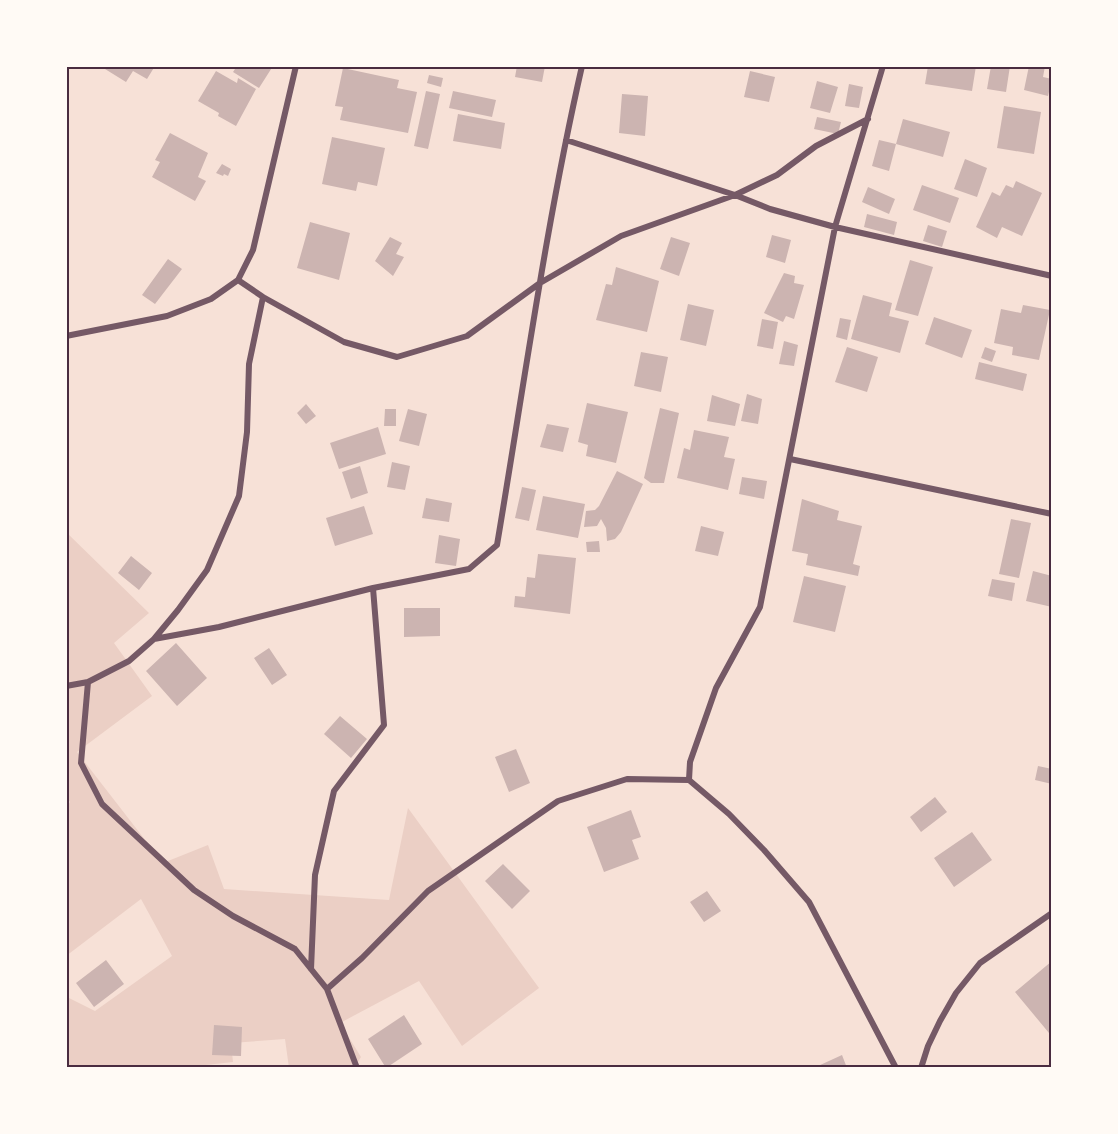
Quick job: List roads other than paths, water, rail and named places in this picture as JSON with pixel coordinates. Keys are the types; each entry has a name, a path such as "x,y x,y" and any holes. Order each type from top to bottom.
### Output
{"street":[{"path":"66,336 167,316 211,299 238,280 254,250 296,66"},
{"path":"154,639 219,627 373,588 469,569 497,545 551,219 582,66"},
{"path":"689,780 690,762 716,688 760,607 835,227 883,66"},
{"path":"238,280 263,297 344,342 397,357 466,336 540,283 621,236 735,195 777,175 816,146 868,119"},
{"path":"566,140 735,195 770,209 835,227 1052,276"},
{"path":"66,686 88,682 129,662 154,639 207,570 239,495 247,432 249,364 263,297"},
{"path":"790,459 1052,514"},
{"path":"311,969 315,875 334,791 384,724 373,588"},
{"path":"88,682 81,763 102,804 194,891 233,916 295,949 327,989 357,1068"},
{"path":"327,989 362,958 428,891 558,801 627,779 689,780 729,814 765,850 809,902 896,1068"},
{"path":"921,1068 940,1021 956,993 980,963 1052,913"}]}
